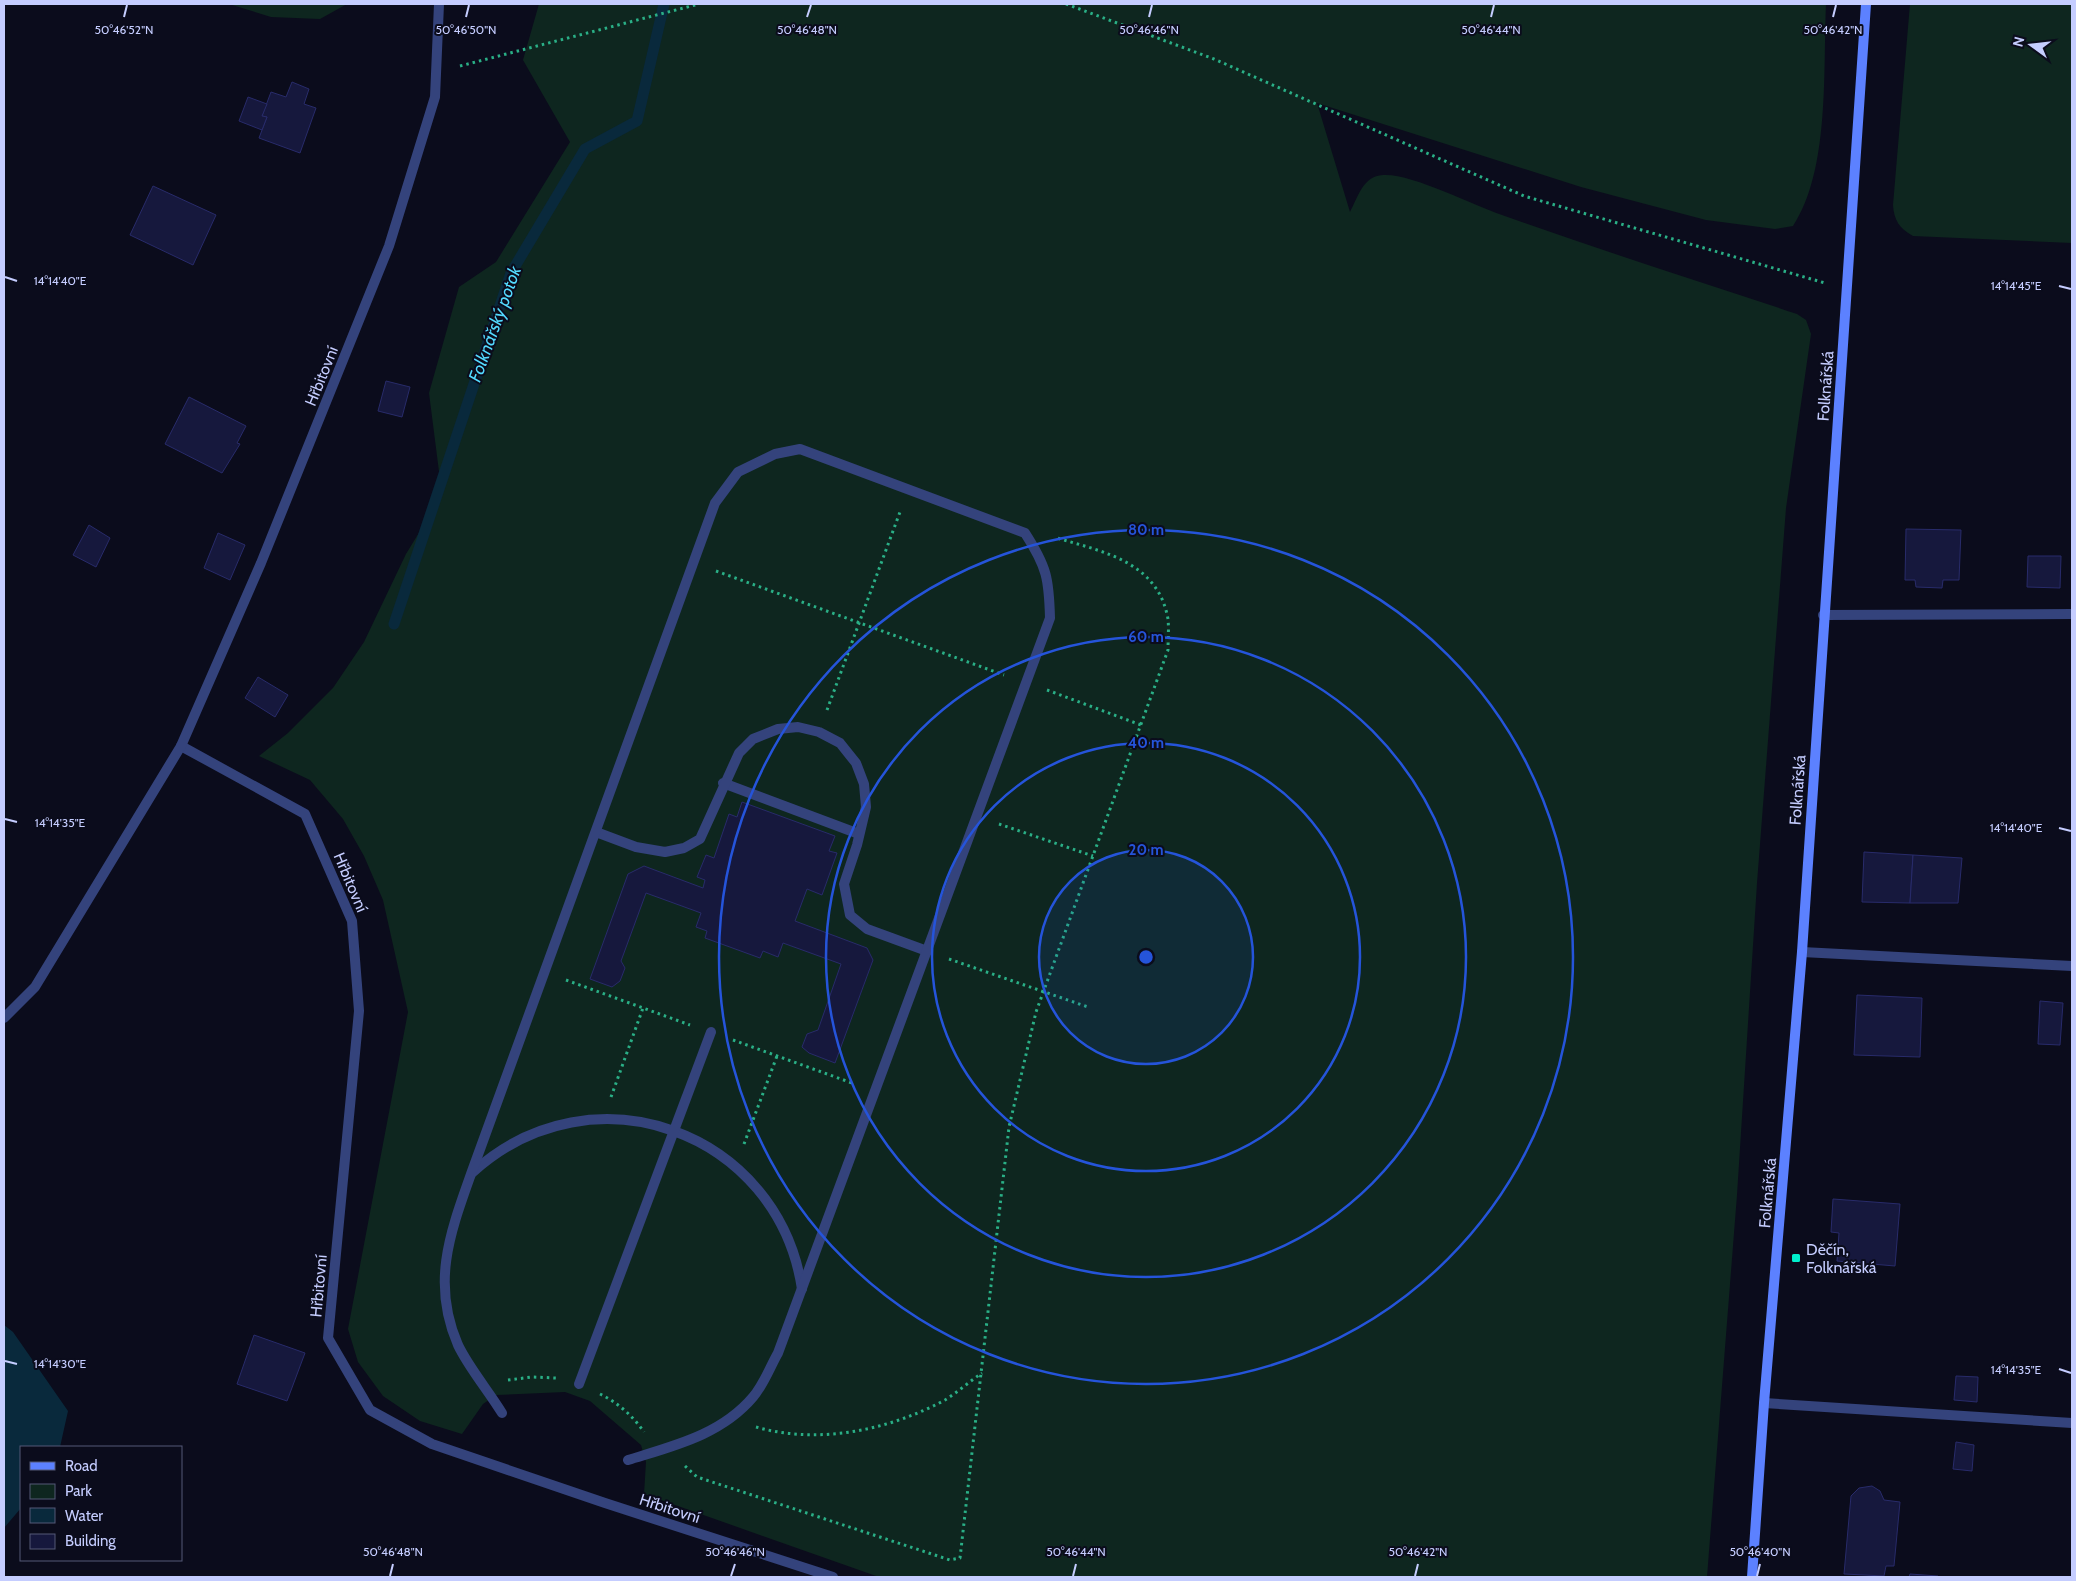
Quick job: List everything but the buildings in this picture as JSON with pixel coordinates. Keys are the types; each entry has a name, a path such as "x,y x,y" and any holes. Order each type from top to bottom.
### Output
{"street":[{"name":"Hřbitovní","path":"4,1018 35,987 181,746 261,563 389,246 434,97 439,4"},
{"name":"Folknářská","path":"1752,1577 1764,1402 1802,952 1823,615 1866,4"},
{"path":"502,1412 458,1345 444,1298 445,1258 471,1174 715,503 738,472 774,454 800,449 1025,533 1042,558 1049,587 1050,618 778,1353 754,1396 729,1419 697,1438 628,1460"},
{"path":"1823,615 2072,614"},
{"path":"596,832 636,847 665,852 684,848 700,839 723,784 739,753 753,739 778,729 798,727 819,732 840,743 856,762 864,784 866,807 844,884 850,914 867,929 927,951"},
{"name":"Hřbitovní","path":"181,746 305,814 352,921 359,1011 328,1338 370,1410 432,1444 605,1503 833,1577"},
{"path":"723,784 859,834"},
{"path":"1802,952 2072,966"},
{"path":"579,1384 711,1032"},
{"path":"471,1174 500,1151 532,1134 566,1123 603,1119 639,1121 674,1130 707,1145 736,1166 768,1202 783,1227 795,1255 802,1290"},
{"path":"1764,1402 2072,1423"}],"path":[{"path":"436,73 699,4"},
{"path":"1066,4 1214,59 1524,196 1847,290"},
{"path":"819,732 908,490"},
{"path":"674,1446 686,1468 697,1477 950,1560 960,1558 1009,1127 1036,1012 1168,650 1168,619 1159,592 1138,568 1113,555 1044,534 1025,533"},
{"path":"694,563 1140,725"},
{"path":"977,817 1093,856"},
{"path":"927,951 1088,1007"},
{"path":"603,1119 643,1008"},
{"path":"736,1166 777,1056"},
{"path":"729,1419 773,1432 818,1435 862,1430 906,1418 930,1407 946,1399 982,1373"}],"green space":[{"path":"229,4 347,4 320,19 271,17"},
{"path":"539,4 1826,4 1824,89 1819,149 1805,203 1793,226 1775,229 1706,220 1581,187 1317,103 1350,212 1362,188 1376,176 1395,176 1409,179 1539,228 1797,314 1806,320 1811,334 1786,508 1757,883 1737,1195 1707,1577 879,1577 644,1494 646,1462 641,1445 590,1401 565,1392 496,1395 483,1404 462,1434 420,1421 383,1396 358,1362 348,1329 408,1012 383,900 364,856 343,819 310,780 259,756 288,733 333,688 364,642 406,554 442,495 429,393 459,287 496,262 570,142 523,60"},
{"path":"1910,4 2072,4 2072,243 1913,236 1898,223 1893,205"}],"water":[{"path":"4,1325 13,1332 68,1411 60,1446 20,1446 20,1509 4,1528"}],"waterway":[{"name":"Folknářský potok","path":"394,624 511,273 585,149 637,121 664,4"}],"place":[{"name":"Děčín, Folknářská","path":"1796,1258"}]}
